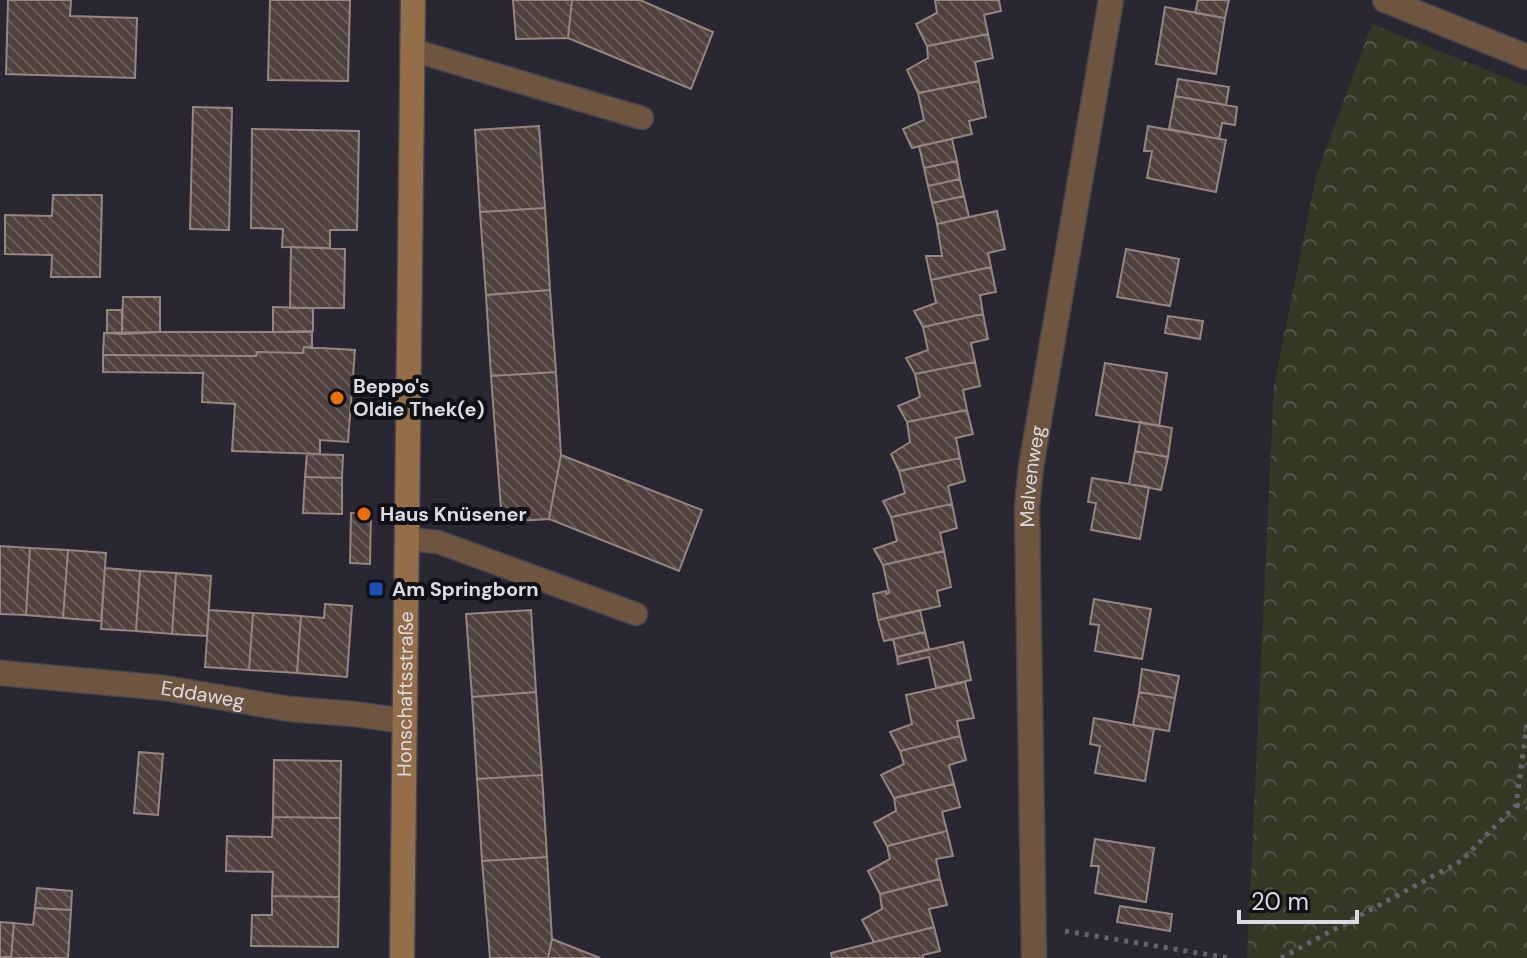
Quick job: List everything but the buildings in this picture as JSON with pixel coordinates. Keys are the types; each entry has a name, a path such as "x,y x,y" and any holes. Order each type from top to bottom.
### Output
{"street":[{"name":"Honschaftsstraße","path":"402,958 413,0"},
{"name":"Malvenweg","path":"1034,958 1029,481 1111,0"},
{"path":"1385,0 1527,57"},
{"name":"Eddaweg","path":"0,673 165,688 289,709 404,721"}],"lane":[{"path":"412,50 642,118"},
{"path":"407,539 438,542 636,614"}],"path":[{"path":"1281,958 1461,861 1516,805 1527,724"},
{"path":"1516,805 1527,808"},
{"path":"1034,926 1229,958"}],"green space":[{"path":"1372,24 1527,86 1527,958 1247,958 1274,385 1316,176"}],"place":[{"name":"Beppo's Oldie Thek(e)","path":"337,398"},
{"name":"Haus Knüsener","path":"364,514"},
{"name":"Am Springborn","path":"376,589"}]}
